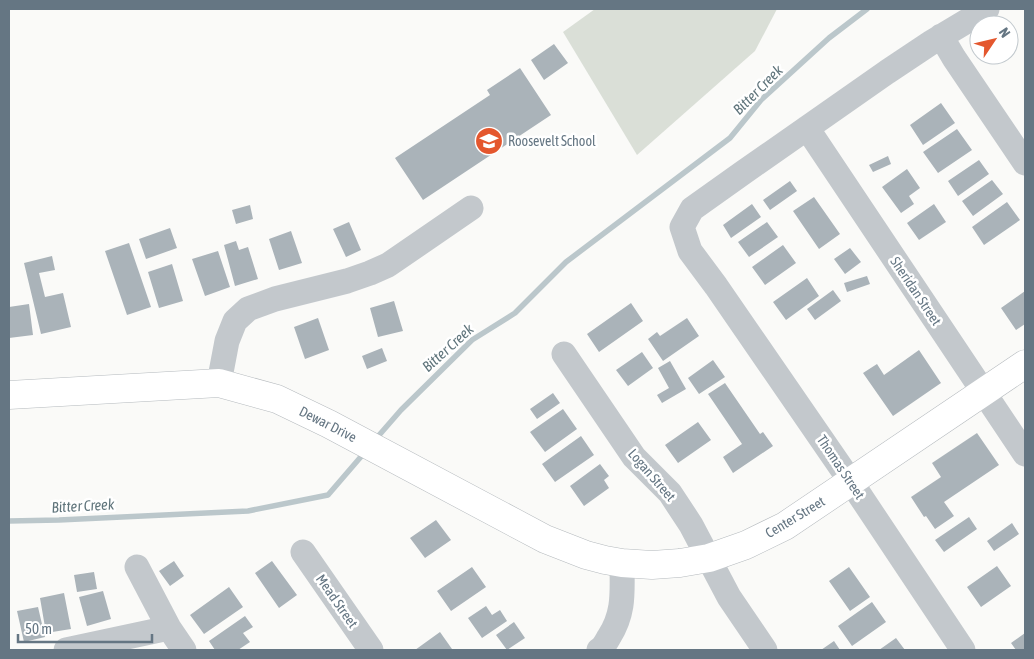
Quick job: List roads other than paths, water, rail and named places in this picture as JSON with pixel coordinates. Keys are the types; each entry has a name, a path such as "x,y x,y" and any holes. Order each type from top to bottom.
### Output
{"main road":[{"name":"Center Street","path":"622,563 652,565 680,563 708,558 746,546 785,526 1025,364"},
{"name":"Dewar Drive","path":"9,395 218,383 277,399 329,424 545,539 586,555 622,563"}],"street":[{"name":"Thomas Street","path":"964,650 851,482 690,251 682,227 692,209 887,72 941,36 987,9"},
{"path":"941,36 959,66 1025,163"},
{"name":"Sheridan Street","path":"807,128 1025,454"},
{"path":"218,383 227,341 235,321 248,309 347,281 376,270 388,264 471,208"},
{"name":"Logan Street","path":"564,354 634,457 670,493 691,525 729,598 765,650"},
{"name":"Mead Street","path":"303,552 370,650"},
{"path":"599,650 603,647 616,626 622,604 622,563"},
{"path":"137,567 169,628 184,650"},
{"path":"66,650 169,628"}],"waterway":[{"name":"Bitter Creek","path":"374,441 401,410 472,340 515,313 566,262 730,138 761,100 829,38 867,9"},
{"name":"Bitter Creek","path":"9,521 248,511 328,495 365,452"}],"place":[{"name":"Roosevelt School","path":"489,141"}]}
